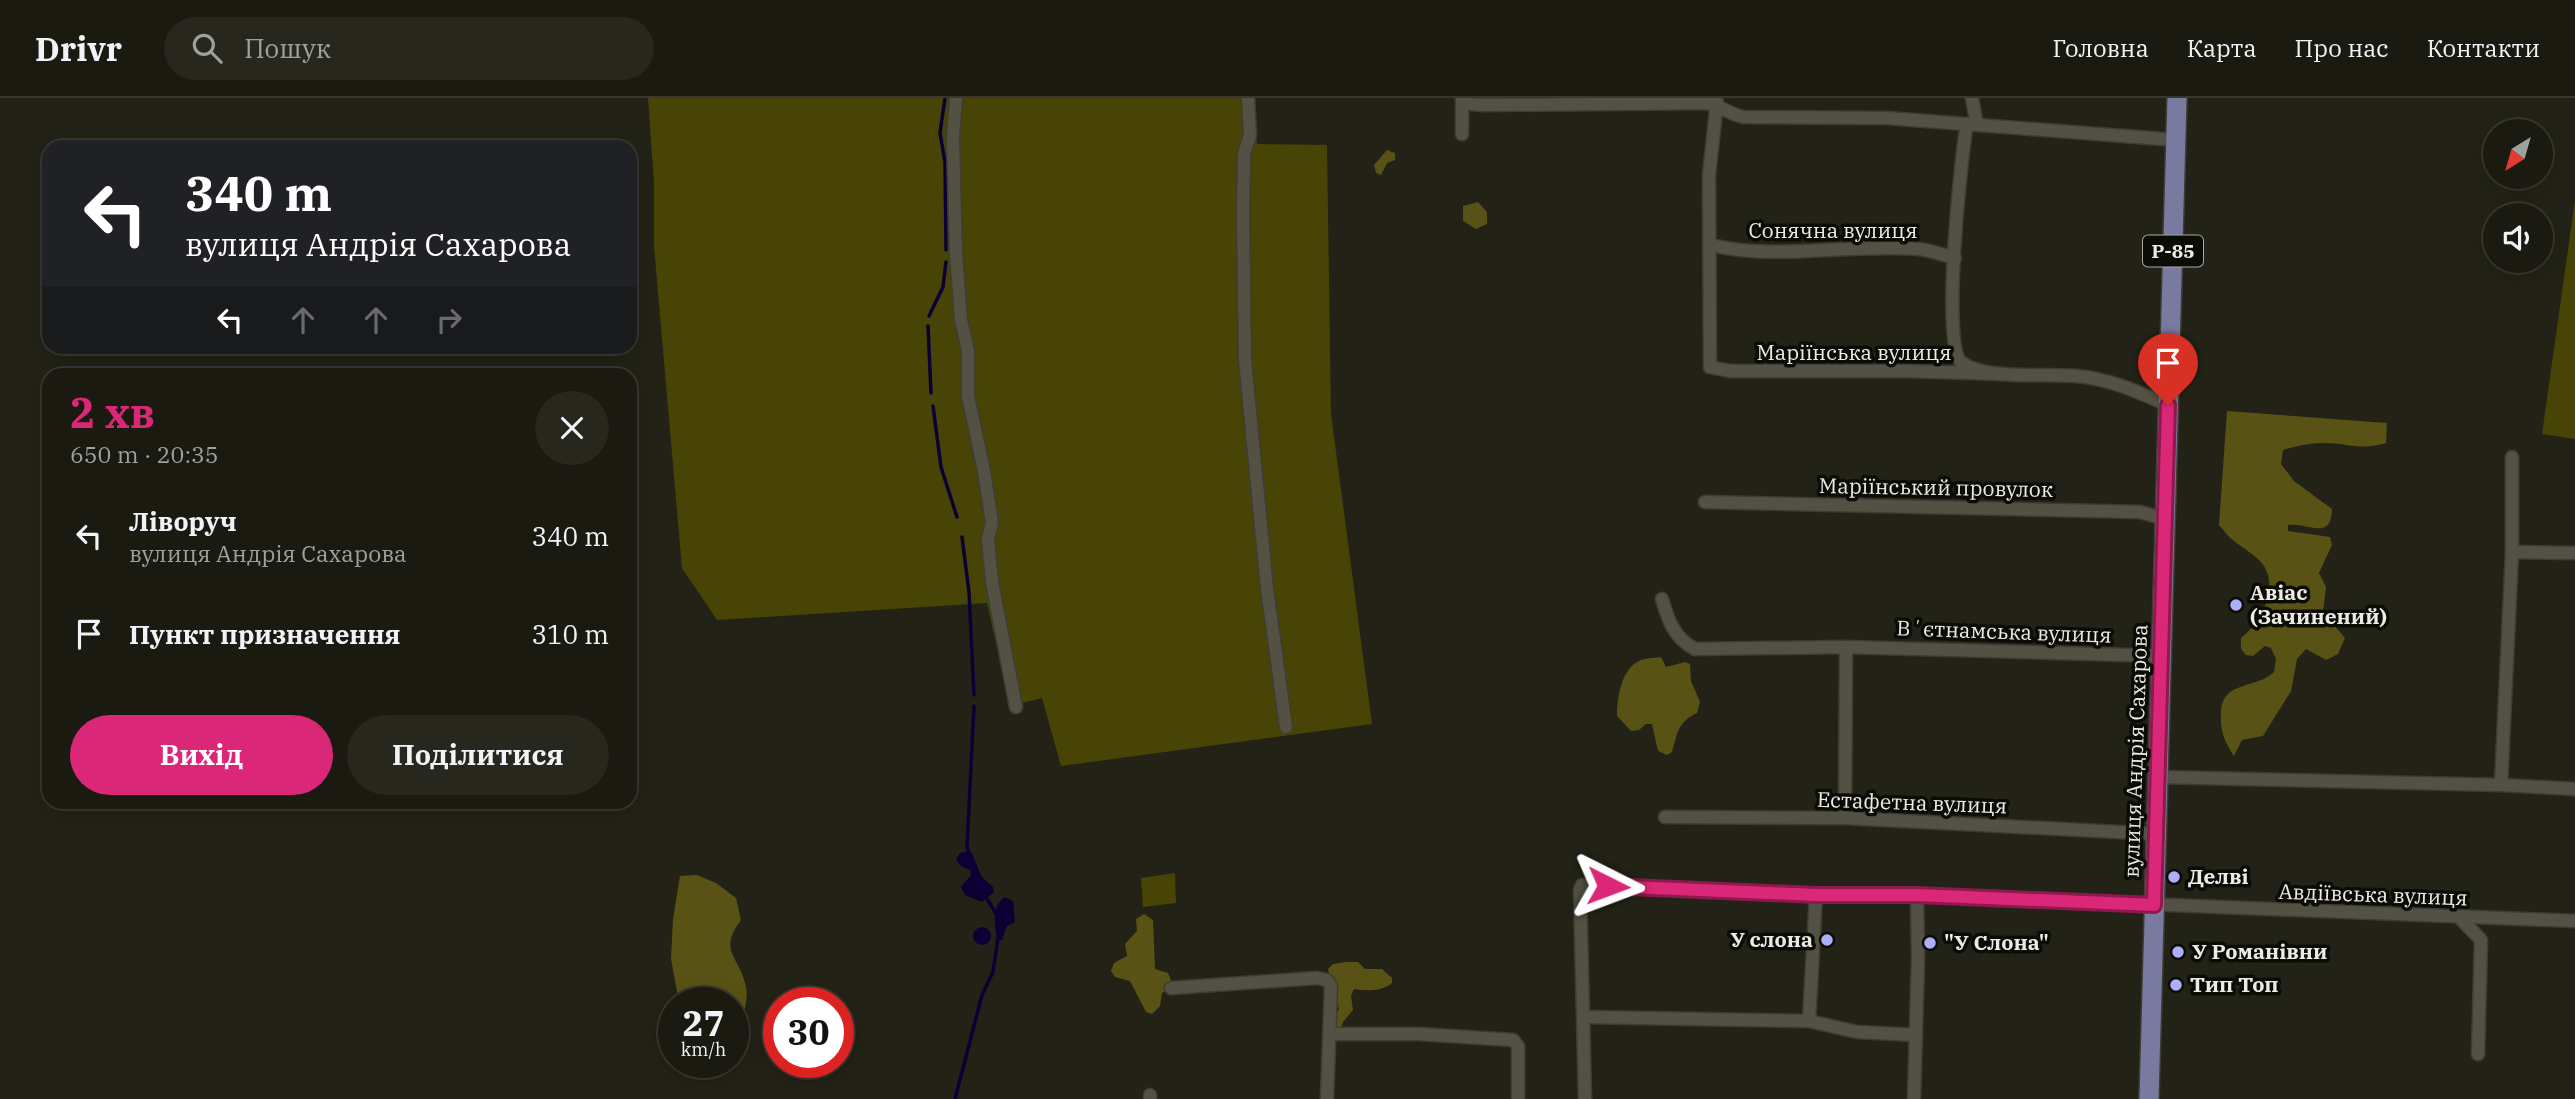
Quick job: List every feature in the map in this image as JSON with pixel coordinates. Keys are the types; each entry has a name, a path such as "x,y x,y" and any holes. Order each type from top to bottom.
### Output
{"main road":[{"name":"Р-85","path":"2168,405 2177,98"},
{"name":"вулиця Андрія Сахарова","path":"2149,1099 2168,405"}],"street":[{"path":"956,98 956,253 961,320 968,351 968,396 992,523 988,539 992,582 1016,707"},
{"path":"1248,98 1250,135 1244,153 1243,215 1245,360 1266,574 1286,727"},
{"path":"1462,98 1471,104 1482,105 1717,102"},
{"path":"1462,98 1462,134"},
{"path":"1972,98 1972,124 1955,215 1953,319 1957,358 1974,368 2003,374 2090,378 2121,384 2168,405"},
{"path":"1717,102 1729,114 1743,117 1887,118 2176,140"},
{"path":"1711,245 1709,175 1717,102"},
{"name":"Сонячна вулиця","path":"1711,245 1731,250 1920,248 1955,258"},
{"name":"Маріїнська вулиця","path":"1711,245 1709,363 1715,369 2003,374"},
{"path":"2501,785 2512,552 2512,457"},
{"name":"Маріїнський провулок","path":"1705,502 2140,512 2165,519"},
{"path":"2512,552 2575,553"},
{"name":"Вʼєтнамська вулиця","path":"1662,599 1672,630 1685,644 1695,649 1846,647 2161,656"},
{"path":"1845,818 1846,647"},
{"path":"2158,777 2575,789"},
{"name":"Естафетна вулиця","path":"1664,817 1845,818 2158,834"},
{"name":"Авдіївська вулиця","path":"1584,1017 1580,890 1583,885 1816,895 1917,895 2575,921"},
{"path":"1809,1021 1816,895"},
{"path":"1914,1099 1917,895"},
{"path":"2459,918 2481,940"},
{"path":"2478,1054 2481,940 2500,919"},
{"path":"1171,988 1317,978 1327,980 1331,986 1327,1099"},
{"path":"1585,1099 1584,1017 1809,1021 1857,1032 1916,1035"},
{"path":"1331,1034 1419,1034 1513,1040 1518,1045 1518,1099"}],"shaded area":[{"path":"648,98 1252,98 1257,144 1327,145 1331,414 1372,724 1061,766 1042,698 1010,706 987,603 717,620 682,568 654,246 654,184"},
{"path":"1387,150 1395,153 1395,160 1387,163 1381,175 1376,173 1374,165"},
{"path":"2575,200 2575,439 2542,434"},
{"path":"1478,202 1487,212 1487,224 1476,229 1463,221 1463,206"},
{"path":"2227,411 2387,423 2386,443 2361,447 2318,443 2283,450 2281,464 2294,481 2332,509 2331,519 2323,528 2288,525 2288,531 2330,537 2332,545 2319,573 2326,587 2323,612 2345,638 2338,654 2326,660 2306,649 2297,659 2291,691 2263,736 2242,740 2234,756 2222,731 2223,703 2233,690 2266,678 2274,672 2276,659 2271,648 2265,646 2253,656 2246,655 2241,649 2241,638 2261,615 2269,585 2268,575 2261,562 2219,525"},
{"path":"1661,657 1666,667 1685,662 1690,664 1691,681 1700,702 1697,713 1682,724 1672,752 1667,755 1658,751 1652,724 1631,731 1617,716 1619,693 1628,671 1641,660"},
{"path":"969,851 981,876 993,887 994,892 982,902 965,895 961,887 971,875 970,870 961,866 956,859 960,853"},
{"path":"1175,873 1176,903 1143,907 1141,878"},
{"path":"697,875 716,883 736,898 741,920 734,931 730,947 746,987 676,987 671,959 673,919 680,876"},
{"path":"1005,897 1013,901 1015,922 1007,926 1002,940 997,940 996,911"},
{"path":"1144,914 1153,920 1155,969 1168,973 1171,980 1167,990 1162,993 1160,1006 1152,1014 1146,1012 1130,981 1115,977 1111,971 1114,963 1127,956 1125,944 1137,931 1136,919"},
{"path":"982,927 990,932 991,936 986,944 982,945 974,940 973,936 978,928"},
{"path":"1358,962 1365,969 1382,969 1392,978 1392,983 1378,989 1354,989 1351,996 1353,1010 1341,1029 1334,1028 1334,1018 1339,1009 1328,969 1333,964"}],"waterway":[{"path":"945,98 940,133 945,162 946,250"},
{"path":"929,316 943,287 946,262"},
{"path":"928,326 931,393"},
{"path":"933,406 941,467 957,517"},
{"path":"962,537 969,592 974,695"},
{"path":"969,854 967,847 974,706"},
{"path":"986,897 998,917"},
{"path":"955,1099 982,995 993,972 998,938"}],"place":[{"name":"Авіас (Зачинений)","path":"2236,605"},
{"name":"Делві","path":"2174,877"},
{"name":"У слона","path":"1827,940"},
{"name":"\"У Слона\"","path":"1930,943"},
{"name":"У Романівни","path":"2178,952"},
{"name":"Тип Топ","path":"2176,985"}],"route":[{"path":"1608,886 2154,905 2168,405"}]}
